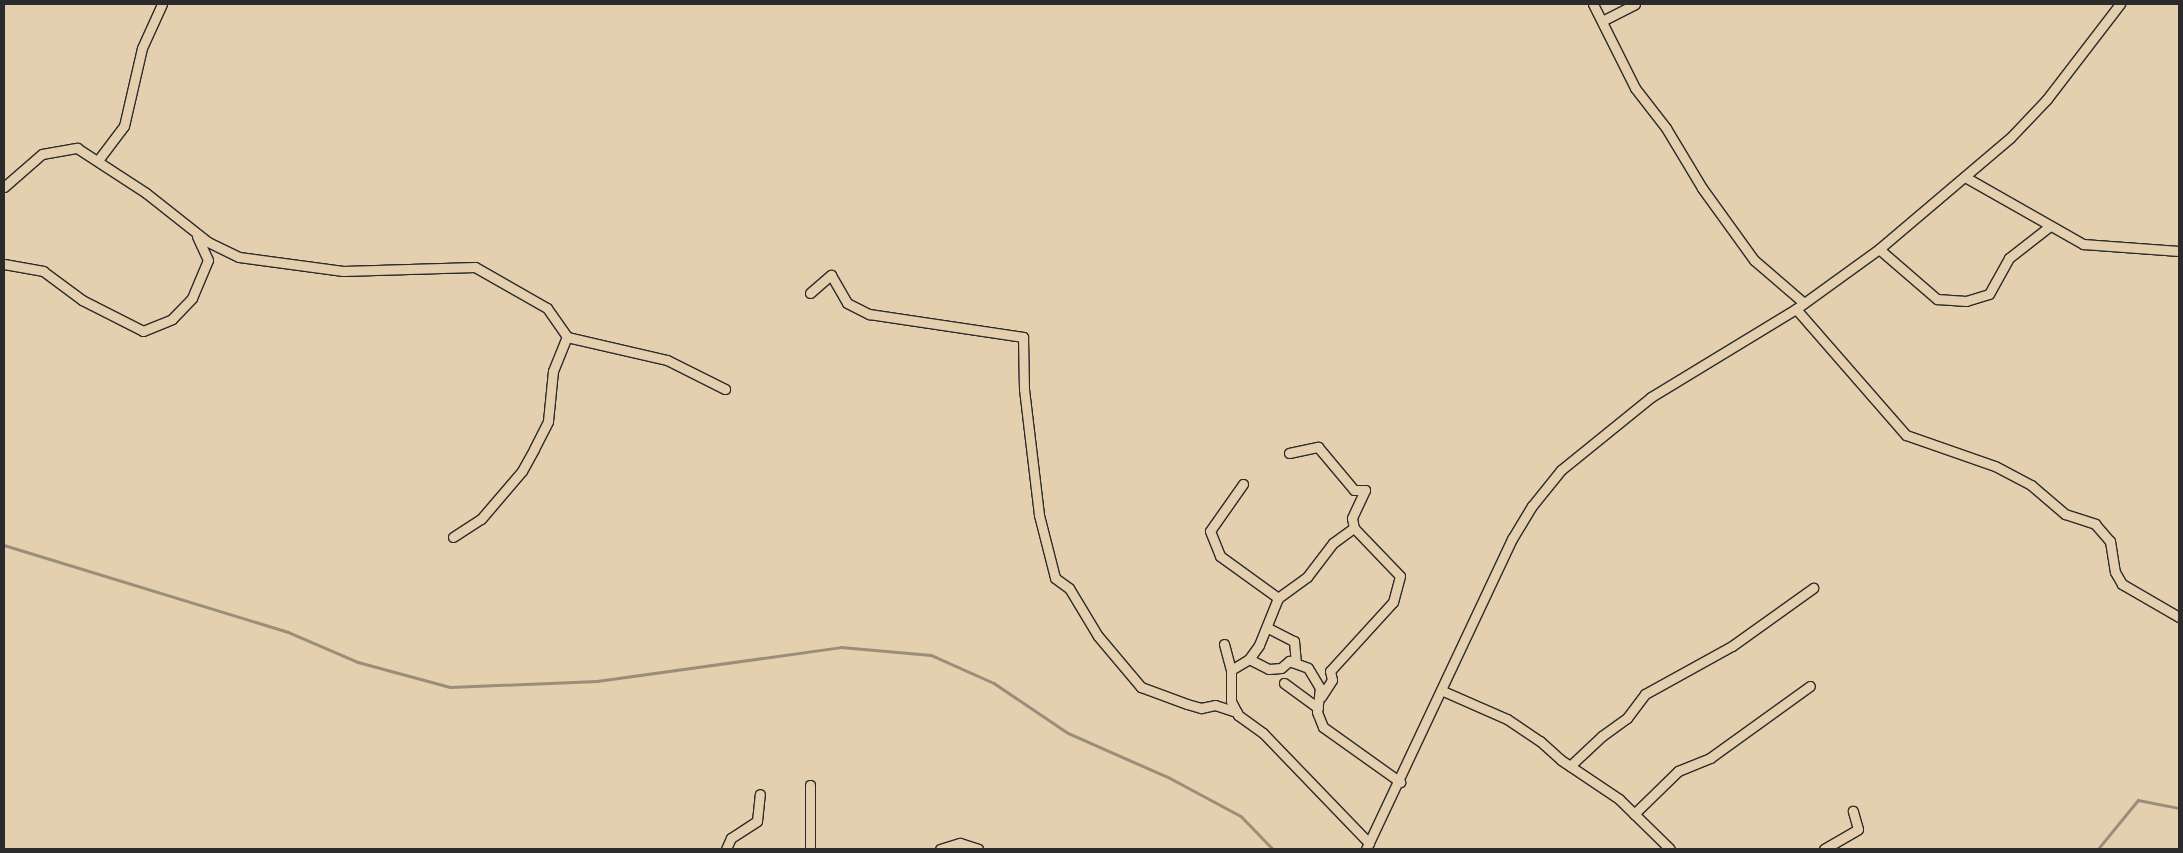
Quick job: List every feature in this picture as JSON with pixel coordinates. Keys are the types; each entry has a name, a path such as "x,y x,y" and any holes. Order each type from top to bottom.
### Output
{"street":[{"path":"99,159 124,126 142,48 162,4"},
{"path":"1593,4 1635,88 1666,128 1702,188 1754,260 1800,306 1906,435 1995,466 2031,484 2065,514 2095,524 2110,541 2115,572 2122,584 2179,617"},
{"path":"1602,21 1634,4"},
{"path":"810,293 830,275 847,303 869,314 1023,336 1024,389 1039,515 1055,578 1069,588 1098,636 1141,687 1201,708 1215,705 1236,712 1263,733 1368,846 1443,691 1512,539 1532,506 1561,470 1651,396 1800,306 1879,249 1965,177 2047,99 2120,4"},
{"path":"4,187 28,163 60,148 77,148 99,159 194,232 238,257 343,271 475,267 547,308 567,337 667,360 725,389"},
{"path":"1965,177 2083,244 2179,251"},
{"path":"1879,249 1937,299 1966,301 1989,294 2009,258 2050,226"},
{"path":"4,264 43,271 82,300 143,331 172,319 192,298 208,260 194,232"},
{"path":"453,537 481,519 522,472 548,421 553,371 567,337"},
{"path":"1289,453 1318,447 1354,490 1365,490 1352,518 1354,528 1400,576 1393,602 1330,671 1332,680 1321,697 1318,717 1331,735 1400,782"},
{"path":"1242,484 1210,531 1220,556 1250,582 1278,598"},
{"path":"1231,670 1249,659 1268,628 1278,598 1307,578 1333,543 1354,528"},
{"path":"1570,766 1602,736 1627,718 1646,694 1684,675 1723,647 1732,646 1813,588"},
{"path":"1268,628 1294,641 1296,662"},
{"path":"1224,644 1231,670 1229,688 1236,712"},
{"path":"1249,659 1269,668 1296,662 1308,668 1321,697"},
{"path":"1284,682 1318,708"},
{"path":"1634,814 1678,771 1710,758 1810,686"},
{"path":"1443,691 1507,719 1570,766 1619,799 1670,849"},
{"path":"810,785 810,849"},
{"path":"726,849 730,838 757,821 760,794"},
{"path":"1824,849 1858,829 1853,811"},
{"path":"940,849 960,843 978,849"}],"waterway":[{"path":"4,545 288,632 358,662 450,687 597,681 841,647 931,655 994,683 1068,733 1170,778 1241,816 1273,849"},
{"path":"2098,849 2138,800 2179,808"}]}
